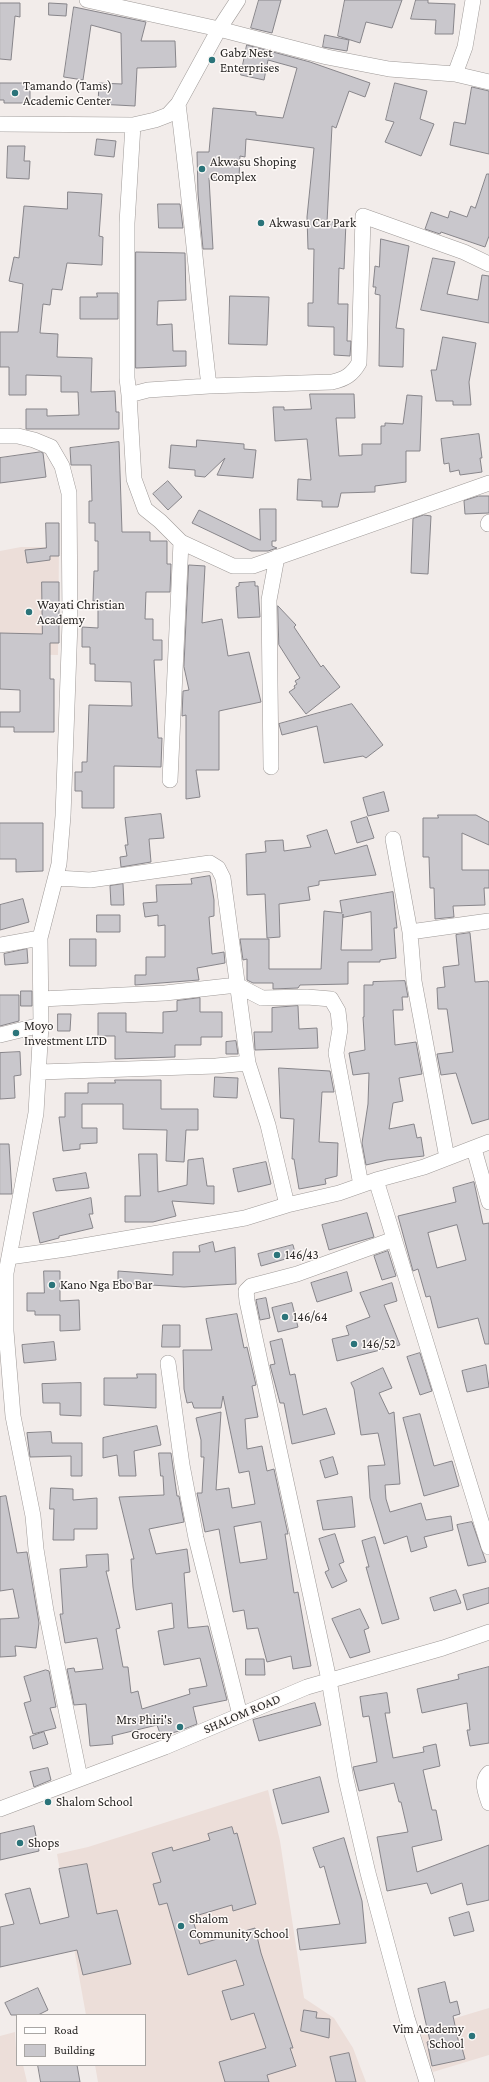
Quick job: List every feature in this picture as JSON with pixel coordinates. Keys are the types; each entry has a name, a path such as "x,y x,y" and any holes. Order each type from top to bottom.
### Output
{"street":[{"path":"87,0 219,29 326,57 389,69 455,74 489,82"},
{"path":"0,124 133,125 155,120 168,115 178,104 219,29 238,0"},
{"path":"455,74 465,47 473,0"},
{"path":"178,104 189,187 196,272 209,386"},
{"path":"133,125 127,223 127,378 130,395 134,479 137,492 145,509 160,521 180,542 233,566 253,566 489,483"},
{"path":"130,395 148,390 209,386 332,382 343,380 353,373 360,363 363,216 464,252 489,264"},
{"path":"0,436 18,436 34,440 51,447 62,466 69,493 70,622 63,816 57,878 40,938 40,1072 36,1113 6,1273 6,1331 13,1416 33,1516 36,1549 46,1611 80,1778"},
{"path":"170,780 180,542"},
{"path":"271,767 269,600 277,557"},
{"path":"393,839 410,932 414,981 447,1158"},
{"path":"57,878 90,880 210,863 218,868 223,878 248,1063 268,1125 287,1205"},
{"path":"410,932 489,921"},
{"path":"0,945 40,938"},
{"path":"41,999 165,993 237,985 262,998 307,997 331,999 338,1011 340,1029 336,1053 361,1185"},
{"path":"0,1035 41,1025"},
{"path":"40,1072 216,1066 248,1063"},
{"path":"9,1257 66,1250 245,1218 287,1205 339,1193 376,1180 424,1167 489,1142"},
{"path":"474,1149 489,1202"},
{"path":"376,1180 489,1547"},
{"path":"394,1240 297,1274 251,1286 246,1291 248,1310 329,1680 346,1779 368,1873 407,2018 427,2082"},
{"path":"168,1363 182,1465 196,1538 240,1715"},
{"name":"SHALOM ROAD","path":"0,1809 165,1747 300,1689 443,1648 489,1632"},
{"path":"489,1772 485,1777 483,1784 489,1804"}],"shaded area":[{"name":"Wayati Christian Academy","path":"21,547 59,547 58,655 0,654 0,551"},
{"name":"Shalom Community School","path":"268,1790 280,1841 304,1998 334,2018 353,2048 366,2082 98,2082 95,2066 146,2066 146,2014 86,2014 57,1854 88,1847"},
{"path":"489,2008 489,2055 433,2072 419,2029"},
{"path":"15,2032 16,2066 23,2066 27,2082 0,2082 0,2036"}],"building":[{"path":"259,0 281,0 272,33 251,28"},
{"path":"345,0 402,0 392,28 366,22 360,43 338,36"},
{"path":"416,0 428,0 428,3 455,4 453,34 435,34 436,20 411,19"},
{"path":"0,3 20,3 20,17 15,16 11,60 0,59"},
{"path":"49,3 67,4 66,16 49,15"},
{"path":"74,7 146,22 141,41 175,41 176,67 137,68 135,106 98,104 99,83 122,84 121,33 91,25 83,80 64,77"},
{"path":"325,35 349,40 347,51 323,47"},
{"path":"247,45 310,62 370,83 365,97 349,91 336,128 332,126 327,222 346,222 344,269 339,268 338,304 348,304 347,341 351,341 350,356 334,355 334,327 308,326 308,303 313,303 314,249 308,249 307,217 314,148 246,139 245,157 240,156 239,178 209,178 213,249 203,249 198,194 197,152 209,152 213,108 256,112 256,115 283,118 297,68 268,60 264,80 241,75"},
{"name":"Tamando (Tams) Academic Center","path":"0,83 24,83 24,86 30,86 30,103 4,103 4,100 0,100"},
{"path":"395,83 427,91 420,119 434,124 421,156 385,142 394,122 386,120"},
{"path":"472,87 489,91 489,154 450,145 454,122 465,124"},
{"path":"97,139 116,141 114,157 95,155"},
{"path":"8,146 25,146 24,161 30,161 29,179 7,178"},
{"path":"487,174 489,174 489,236 485,247 441,232 440,234 425,229 431,212 448,218 450,211 467,217 471,206 475,208"},
{"path":"68,192 102,194 99,236 103,237 102,265 67,263 62,290 52,289 50,305 43,304 40,333 58,334 57,357 92,358 91,392 115,391 116,412 119,412 119,429 26,429 26,409 47,409 47,416 79,415 78,392 61,392 61,376 26,375 26,395 9,395 9,367 0,367 0,332 18,332 23,284 9,281 14,257 19,258 24,206 67,209"},
{"path":"158,204 180,204 183,228 159,228"},
{"path":"381,239 409,246 396,328 404,329 403,367 379,366 380,295 375,294 376,287 373,287 375,266 379,267"},
{"path":"136,252 185,253 186,300 158,301 157,325 172,324 173,351 186,351 186,366 136,368"},
{"path":"433,258 455,262 447,294 478,300 482,275 489,276 489,323 421,310"},
{"path":"97,293 118,293 118,319 80,319 80,297 97,297"},
{"path":"230,296 269,297 267,345 229,344"},
{"path":"443,337 476,343 469,382 471,405 453,405 453,401 436,401 431,370 436,370"},
{"path":"310,394 354,394 355,418 336,418 339,456 362,455 362,444 381,444 381,426 385,426 385,423 403,424 407,395 422,396 420,451 406,451 406,482 375,486 375,492 341,493 338,507 322,507 322,501 297,500 298,479 311,480 307,439 275,441 273,407 284,407 284,410 311,409"},
{"path":"479,434 482,472 460,475 459,470 450,472 449,463 444,464 441,439"},
{"path":"197,440 244,444 244,449 256,450 253,478 217,475 225,458 205,477 195,476 195,470 169,468 171,445 196,447"},
{"path":"119,442 122,532 150,532 150,541 167,541 167,564 171,564 170,592 146,592 145,619 153,619 153,640 162,640 162,660 154,660 158,738 162,738 161,767 114,766 114,808 82,808 82,791 75,791 75,772 82,772 82,762 87,762 89,705 132,706 131,682 95,681 95,664 90,664 90,647 82,647 82,627 98,628 98,601 93,601 94,571 98,571 98,541 95,541 95,523 89,523 89,501 92,501 91,465 71,465 70,448"},
{"path":"41,452 43,453 46,477 0,483 0,458"},
{"path":"168,481 182,497 168,510 153,494"},
{"path":"479,496 489,496 489,513 465,514 464,501"},
{"path":"260,509 276,509 276,541 272,541 272,546 277,548 268,551 251,551 192,523 199,510 260,540"},
{"path":"424,515 431,516 428,574 411,573 413,519"},
{"path":"46,523 59,523 59,556 50,556 50,560 27,563 25,550 46,548"},
{"path":"189,565 205,566 202,623 222,619 228,656 249,652 261,702 219,711 219,770 196,770 200,797 186,799 186,715 182,716 183,691 189,690 184,667"},
{"path":"42,582 59,582 59,643 50,643 50,679 54,679 54,732 14,732 14,727 0,727 0,712 20,712 20,690 0,689 0,633 42,634"},
{"path":"255,582 255,586 258,586 260,617 238,618 236,587 239,586 239,583"},
{"path":"278,606 296,625 294,627 321,667 323,665 340,687 306,714 289,692 295,688 294,686 297,684 295,681 300,678 279,645"},
{"path":"352,704 383,745 366,758 363,756 324,763 317,726 282,735 279,724"},
{"path":"384,792 389,811 368,816 363,798"},
{"path":"161,814 164,838 149,839 151,862 121,867 120,857 127,856 125,845 128,845 125,818"},
{"path":"438,815 476,815 489,822 489,845 462,833 462,870 489,870 489,888 484,888 485,905 453,906 454,917 435,919 434,888 430,888 429,857 423,857 423,818 438,818"},
{"path":"367,817 374,838 357,843 351,822"},
{"path":"0,823 43,823 43,871 16,872 16,859 0,859"},
{"path":"327,830 335,854 367,845 376,875 319,881 319,885 308,887 310,900 279,904 280,937 267,938 265,894 247,895 246,854 266,852 265,841 283,840 284,851 311,847 307,836"},
{"path":"210,876 214,900 214,916 209,917 212,954 224,952 225,963 197,968 199,980 135,985 135,975 146,975 146,957 165,957 165,925 158,926 158,915 145,917 143,903 157,902 156,885 192,884 191,879"},
{"path":"123,884 124,905 111,905 110,886"},
{"path":"393,892 397,928 394,928 396,958 380,960 380,962 348,962 348,984 300,985 298,988 273,989 273,983 253,983 247,980 247,959 243,960 240,939 269,939 269,969 321,969 324,911 342,913 340,901","holes":["371,912 372,950 341,950 343,914 343,917"]},
{"path":"23,899 29,922 0,930 0,905"},
{"path":"97,915 120,915 120,932 97,932"},
{"path":"470,933 475,982 488,981 489,983 489,1119 472,1124 456,1073 441,1075 437,1054 453,1052 447,1009 438,1009 437,988 445,987 443,967 459,965 456,935"},
{"path":"70,939 96,939 96,966 70,966"},
{"path":"27,949 28,963 5,965 4,954"},
{"path":"405,981 408,997 402,997 403,1010 393,1010 395,1045 416,1042 422,1074 399,1078 403,1101 393,1103 389,1129 414,1124 417,1138 421,1137 424,1156 387,1160 366,1165 362,1143 368,1104 369,1073 353,1075 349,1053 365,1050 363,1017 364,985 373,985 373,982"},
{"path":"21,991 32,991 32,1006 21,1006"},
{"path":"0,995 19,995 19,1021 0,1026"},
{"path":"200,998 200,1012 222,1012 222,1037 201,1037 201,1045 175,1045 175,1057 115,1059 115,1036 98,1036 98,1013 126,1013 126,1032 163,1033 163,1012 177,1011 177,1001"},
{"path":"298,1006 299,1029 317,1028 318,1048 255,1050 254,1032 272,1032 272,1008"},
{"path":"58,1014 71,1014 70,1031 58,1031"},
{"path":"236,1041 238,1054 226,1054 226,1042"},
{"path":"20,1052 21,1075 14,1076 15,1098 0,1099 0,1053"},
{"path":"279,1068 330,1071 334,1092 322,1092 319,1142 338,1143 337,1176 325,1179 326,1184 299,1189 294,1159 292,1159 294,1119 281,1118"},
{"path":"215,1077 238,1078 237,1098 214,1097"},
{"path":"115,1080 161,1080 161,1109 198,1109 198,1130 186,1130 184,1162 166,1161 167,1130 123,1129 123,1104 82,1104 82,1128 97,1128 97,1143 80,1144 80,1149 63,1151 59,1117 65,1117 65,1093 88,1093 88,1083 115,1083"},
{"path":"0,1144 9,1144 12,1194 0,1194"},
{"path":"139,1154 157,1154 158,1192 187,1185 188,1160 203,1158 207,1186 214,1186 214,1204 172,1201 176,1216 153,1222 125,1222 125,1196 140,1196"},
{"path":"266,1162 271,1184 238,1192 233,1169"},
{"path":"86,1173 89,1188 56,1191 53,1179"},
{"path":"474,1182 483,1224 489,1223 489,1344 485,1344 478,1318 438,1328 430,1296 426,1297 418,1269 413,1271 398,1216 456,1202 453,1188","holes":["457,1225 466,1260 437,1268 428,1233"]},
{"path":"91,1198 93,1214 89,1214 93,1228 59,1236 59,1238 40,1243 33,1213"},
{"path":"367,1213 374,1237 329,1250 322,1225"},
{"path":"213,1242 215,1252 235,1247 236,1284 184,1287 118,1283 118,1271 173,1275 173,1252 200,1252 199,1246"},
{"name":"146/43","path":"293,1245 296,1256 261,1266 258,1254"},
{"path":"388,1251 396,1276 382,1280 374,1256"},
{"path":"44,1271 60,1271 60,1301 79,1300 80,1330 60,1331 60,1315 35,1315 35,1311 27,1311 27,1293 44,1293"},
{"path":"347,1272 352,1291 317,1302 311,1283"},
{"path":"392,1283 397,1301 384,1305 400,1345 337,1361 332,1339 349,1335 346,1326 370,1317 360,1293"},
{"path":"266,1298 270,1318 260,1320 256,1300"},
{"name":"146/64","path":"292,1303 298,1327 278,1332 272,1308"},
{"path":"237,1314 244,1348 247,1347 256,1385 252,1386 258,1417 245,1419 247,1449 262,1446 267,1471 274,1469 288,1534 285,1534 294,1593 298,1592 311,1666 293,1669 291,1656 267,1662 258,1628 247,1629 244,1610 233,1612 219,1529 205,1532 197,1493 202,1493 204,1457 201,1457 201,1440 196,1418 221,1412 216,1490 229,1488 232,1508 255,1504 249,1471 239,1473 223,1396 221,1408 194,1408 192,1402 187,1403 184,1389 183,1350 212,1350 206,1319","holes":["261,1522 267,1559 240,1563 234,1527"]},
{"path":"163,1325 180,1325 180,1347 162,1347"},
{"path":"282,1339 290,1375 295,1374 303,1415 326,1408 335,1434 292,1444 284,1403 280,1403 270,1365 275,1364 270,1342"},
{"path":"54,1342 56,1360 24,1363 22,1345"},
{"path":"420,1353 432,1391 420,1395 407,1357"},
{"path":"486,1365 489,1387 467,1392 462,1371"},
{"path":"383,1368 392,1388 379,1393 389,1414 394,1412 400,1484 385,1485 386,1499 390,1512 421,1503 426,1520 451,1516 453,1530 424,1537 427,1547 411,1552 407,1536 384,1544 370,1498 368,1466 385,1465 378,1433 361,1435 354,1389 351,1383"},
{"path":"137,1374 156,1374 156,1408 104,1405 104,1378 137,1378"},
{"path":"81,1383 81,1416 60,1415 60,1403 43,1403 42,1384"},
{"path":"420,1414 434,1466 452,1461 459,1486 424,1496 403,1418"},
{"path":"157,1426 161,1445 134,1451 136,1476 119,1476 117,1455 103,1458 103,1438"},
{"path":"51,1432 52,1443 82,1443 82,1476 71,1476 71,1456 30,1457 27,1433"},
{"path":"159,1453 171,1453 177,1496 179,1496 184,1522 149,1529 156,1554 187,1549 190,1572 184,1573 188,1628 208,1626 227,1700 193,1707 197,1724 179,1731 161,1736 157,1725 112,1736 113,1744 90,1746 86,1704 74,1705 67,1669 74,1668 75,1672 103,1669 97,1638 65,1643 60,1614 63,1614 60,1569 87,1567 86,1555 108,1554 109,1571 106,1571 120,1628 116,1629 123,1667 128,1667 131,1693 138,1691 142,1709 190,1694 189,1689 207,1686 200,1658 164,1665 158,1631 174,1628 172,1603 136,1610 131,1559 134,1559 119,1497 164,1495 163,1476 161,1476"},
{"path":"333,1457 338,1474 325,1478 320,1461"},
{"path":"51,1488 73,1489 73,1500 97,1498 97,1529 74,1529 74,1540 53,1540 54,1509 50,1509"},
{"path":"6,1496 17,1553 27,1552 39,1623 36,1648 15,1646 16,1656 0,1657 0,1619 19,1618 13,1589 0,1591 0,1497"},
{"path":"352,1497 355,1527 323,1530 317,1501"},
{"path":"472,1522 486,1562 468,1566 457,1525"},
{"path":"335,1534 344,1562 339,1564 347,1581 332,1588 325,1572 329,1570 319,1539"},
{"path":"375,1537 399,1619 382,1624 366,1567 369,1567 362,1541"},
{"path":"489,1588 489,1603 467,1610 463,1595"},
{"path":"456,1590 461,1603 434,1611 430,1598"},
{"path":"360,1609 369,1628 364,1630 370,1652 350,1658 332,1619"},
{"path":"246,1659 264,1659 265,1675 246,1675"},
{"path":"489,1667 489,1743 470,1746 467,1730 470,1730 467,1703 422,1713 417,1689 459,1679 458,1675"},
{"path":"46,1670 49,1671 56,1707 50,1708 56,1728 33,1734 24,1703 31,1701 24,1677"},
{"path":"387,1693 390,1713 385,1713 393,1758 424,1752 423,1747 436,1744 440,1766 423,1770 432,1810 436,1810 442,1840 412,1847 417,1872 489,1845 489,1900 467,1905 462,1883 431,1894 427,1883 387,1891 377,1837 408,1832 401,1802 399,1802 394,1783 359,1791 353,1767 377,1762 369,1716 363,1717 360,1697"},
{"path":"315,1703 321,1725 259,1741 253,1720"},
{"path":"44,1732 48,1744 33,1749 30,1737"},
{"path":"48,1768 51,1780 34,1787 30,1772"},
{"path":"320,1777 329,1812 282,1824 273,1790"},
{"name":"Shops","path":"34,1826 39,1851 0,1860 0,1834"},
{"path":"232,1827 234,1834 237,1833 256,1904 233,1911 232,1905 192,1917 200,1944 255,1928 261,1953 293,2048 290,2048 296,2066 267,2075 269,2082 225,2082 219,2062 266,2048 254,2013 231,2020 222,1991 244,1985 236,1960 188,1975 167,1903 159,1905 153,1884 161,1882 152,1853 172,1847 173,1851 210,1840 208,1834"},
{"path":"344,1838 362,1901 366,1943 300,1950 297,1929 340,1924 324,1866 320,1868 313,1848"},
{"path":"87,1864 97,1914 117,1910 131,1964 83,1975 77,1950 0,1967 0,1927 14,1924 5,1894 30,1888 40,1924 69,1917 59,1869"},
{"path":"469,1912 474,1931 454,1936 449,1918"},
{"path":"445,1982 450,2003 457,2001 460,2014 453,2016 459,2044 461,2044 465,2059 432,2066 427,2042 430,2041 418,1989"},
{"path":"38,1988 48,2010 40,2014 11,2015 5,2003"},
{"path":"304,2010 317,2012 316,2018 330,2019 329,2038 301,2031"},
{"path":"349,2053 356,2082 336,2082 330,2057"},
{"path":"38,2066 77,2066 80,2082 41,2082"}],"place":[{"name":"Gabz Nest Enterprises","path":"212,60"},
{"name":"Tamando (Tams) Academic Center","path":"15,93"},
{"name":"Akwasu Shoping Complex","path":"202,169"},
{"name":"Akwasu Car Park","path":"261,223"},
{"name":"Wayati Christian Academy","path":"29,612"},
{"name":"Moyo Investment LTD","path":"16,1033"},
{"name":"146/43","path":"277,1255"},
{"name":"Kano Nga Ebo Bar","path":"52,1285"},
{"name":"146/64","path":"285,1317"},
{"name":"146/52","path":"354,1344"},
{"name":"Mrs Phiri's Grocery","path":"180,1727"},
{"name":"Shalom School","path":"48,1802"},
{"name":"Shops","path":"20,1843"},
{"name":"Shalom Community School","path":"181,1926"},
{"name":"Vim Academy School","path":"472,2036"}]}
